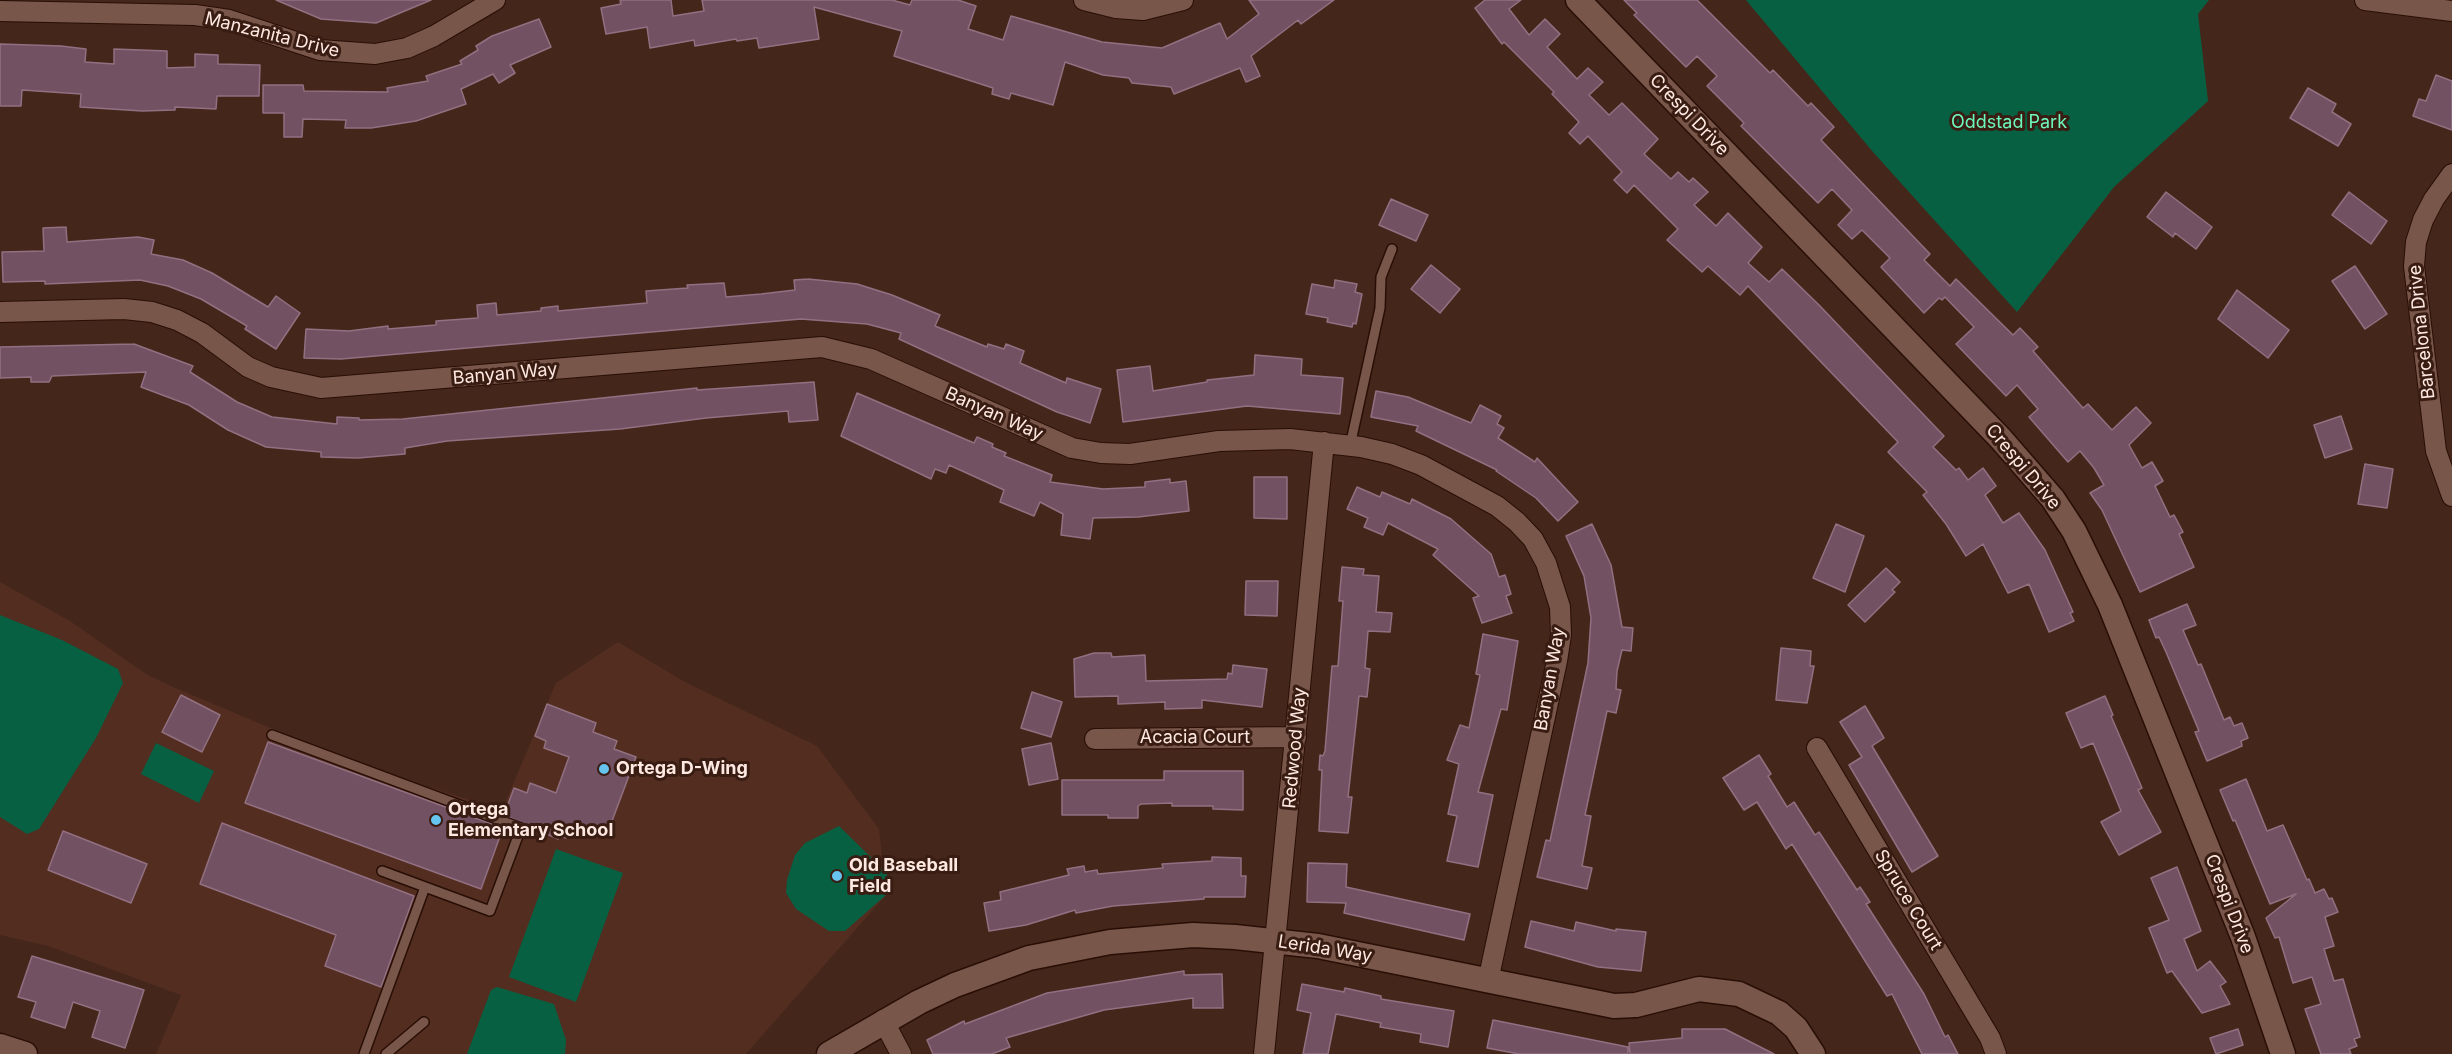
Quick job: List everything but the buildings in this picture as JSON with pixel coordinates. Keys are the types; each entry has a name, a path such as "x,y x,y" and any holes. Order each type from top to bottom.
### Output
{"street":[{"name":"Manzanita Drive","path":"0,11 195,15 229,20 320,50 375,54 407,48 425,40 495,0"},
{"path":"1084,0 1116,8 1143,10 1183,0"},
{"name":"Crespi Drive","path":"1578,0 2001,439 2053,499 2079,540 2110,605 2243,938 2283,1054"},
{"path":"2365,0 2452,11"},
{"name":"Barcelona Drive","path":"2452,174 2434,199 2423,220 2416,242 2414,266 2436,451 2452,496"},
{"name":"Banyan Way","path":"0,312 124,309 152,312 194,329 248,367 271,377 321,388 822,347 871,359 1072,448 1101,453 1130,454 1254,438 1324,442 1350,446 1392,454 1421,465 1497,506 1533,539 1556,586 1560,616 1558,652 1488,981"},
{"name":"Redwood Way","path":"1264,1054 1324,442"},
{"name":"Acacia Court","path":"1095,739 1296,737"},
{"name":"Spruce Court","path":"1817,748 1990,1038 1996,1054"},
{"name":"Lerida Way","path":"829,1054 884,1020 966,981 1029,958 1120,941 1193,936 1276,940 1360,953 1614,1006 1636,1005 1699,989 1739,994 1779,1013 1796,1028 1813,1054"},
{"path":"884,1020 901,1054"},
{"path":"0,1047 25,1054"}],"lane":[{"path":"1350,446 1380,308 1381,277 1392,249"},
{"path":"272,735 521,828 490,911 382,871"},
{"path":"364,1054 425,887"},
{"path":"386,1054 424,1022"}],"shaded area":[{"name":"Ortega Elementary School","path":"0,582 70,621 146,674 173,687 356,764 502,810 556,683 618,642 685,682 817,746 879,829 886,895 746,1054 156,1054 181,995 48,946 0,935"}],"green space":[{"name":"Oddstad Park","path":"1746,0 2209,0 2198,14 2208,101 2114,187 2017,312 1873,152"},
{"path":"0,615 62,640 118,669 123,683 96,738 39,829 27,834 0,817"},
{"path":"156,743 214,771 199,803 141,774"},
{"name":"Old Baseball Field","path":"839,826 887,873 886,895 845,931 829,931 796,909 786,893 787,880 795,855 805,843"},
{"path":"556,849 623,873 576,1002 509,977"},
{"path":"497,987 554,1004 566,1040 565,1054 467,1054 491,990"}],"place":[{"name":"Ortega D-Wing","path":"604,769"},
{"name":"Ortega Elementary School","path":"436,820"},
{"name":"Old Baseball Field","path":"837,876"}]}
